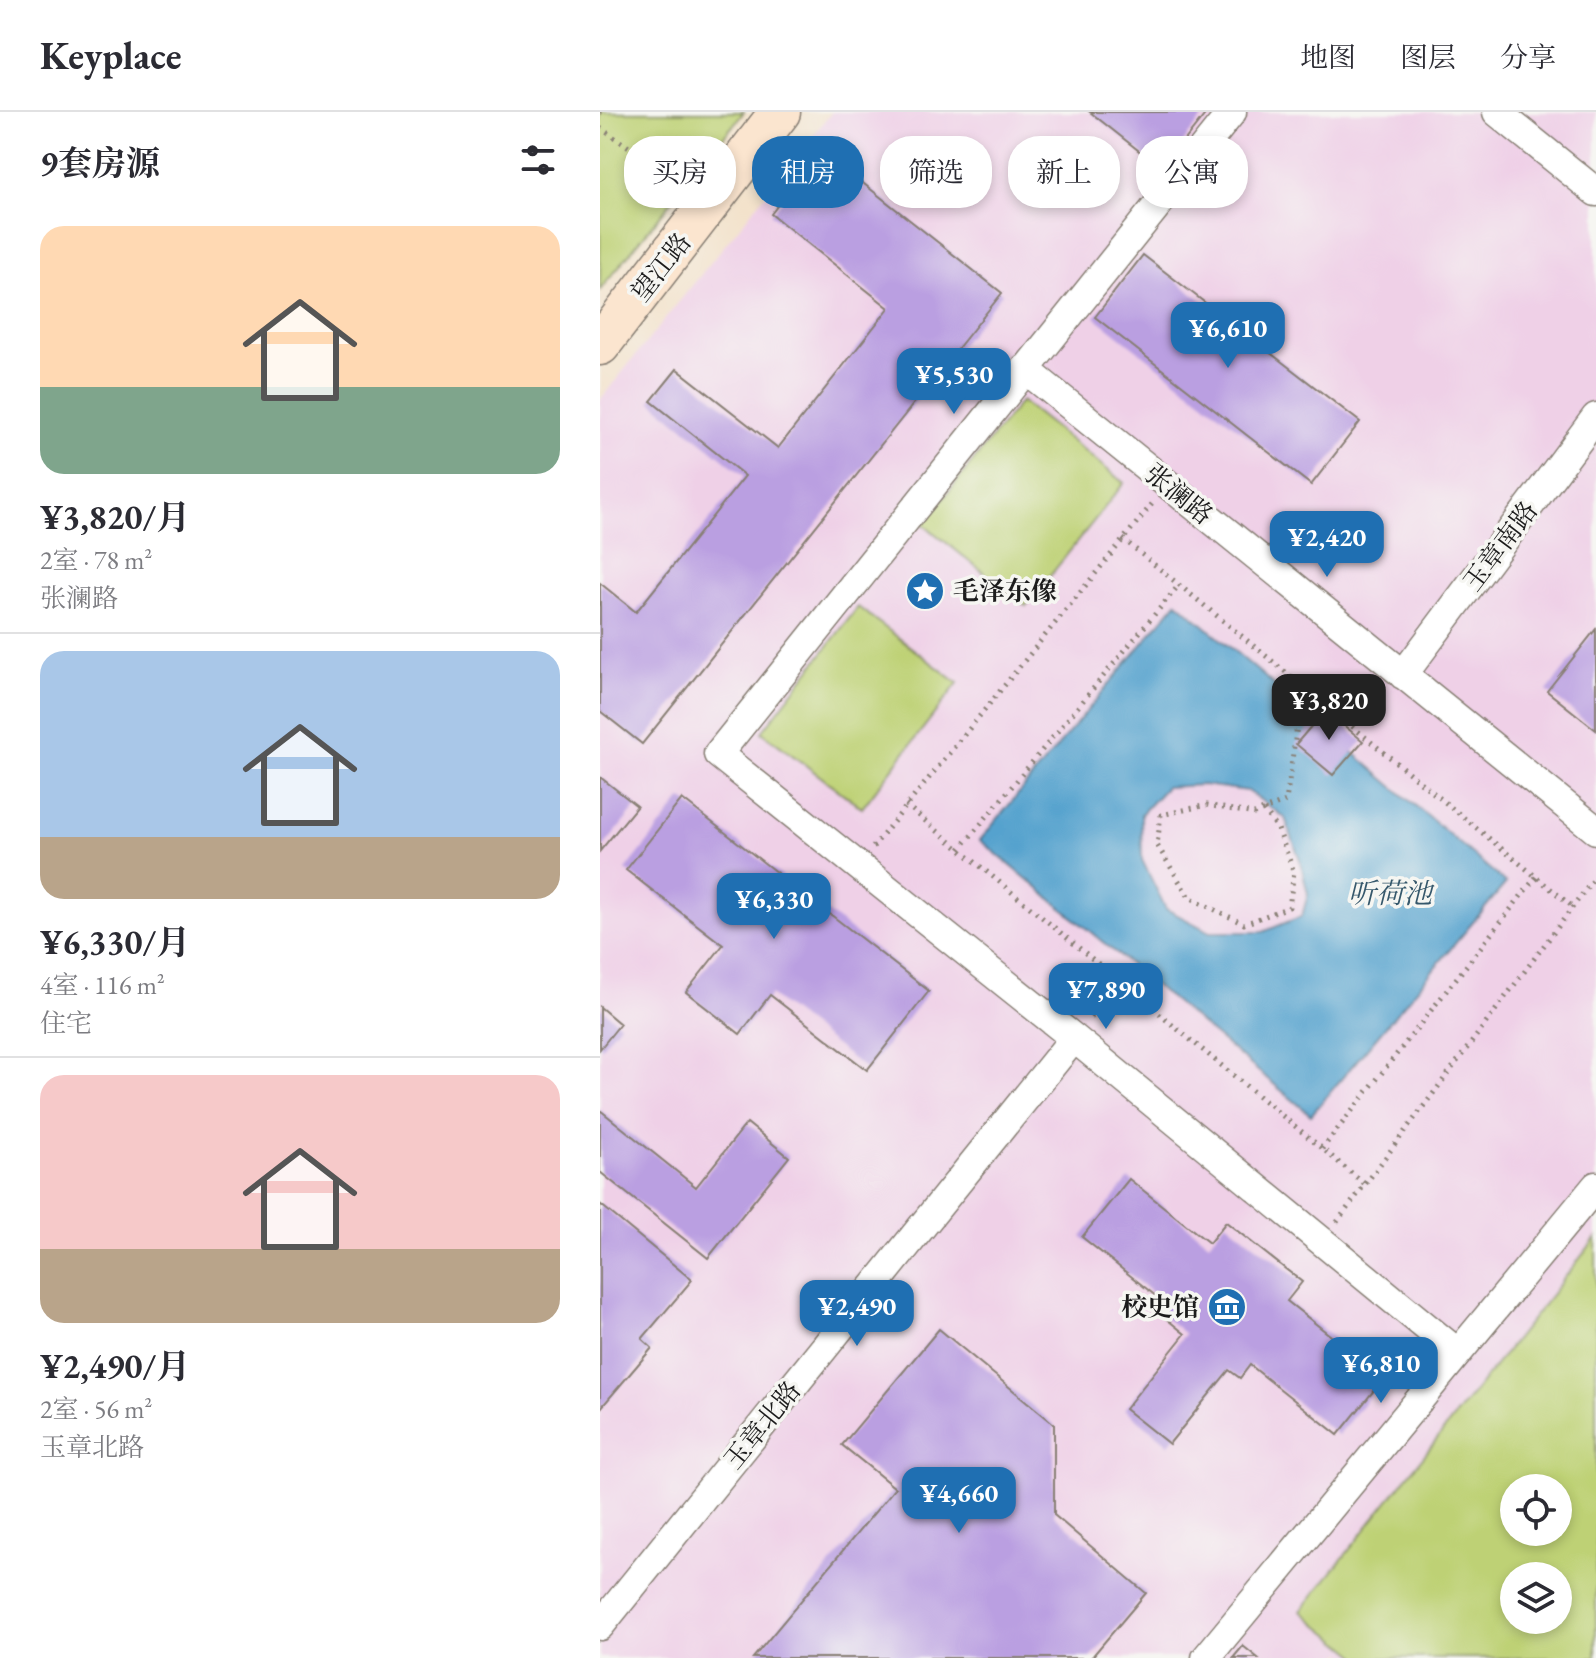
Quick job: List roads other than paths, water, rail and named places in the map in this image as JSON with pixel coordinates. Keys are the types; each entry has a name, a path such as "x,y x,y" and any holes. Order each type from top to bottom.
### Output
{"street":[{"name":"望江路","path":"600,345 780,112"},
{"path":"1232,112 718,754 1074,1038 1458,1353"},
{"path":"1497,112 1596,192"},
{"name":"张澜路","path":"1025,369 1596,830"},
{"name":"玉章南路","path":"1403,675 1596,417"},
{"name":"玉章北路","path":"600,1626 1074,1038"},
{"path":"1206,1658 1596,1186"}],"water":[{"name":"听荷池","path":"1177,602 1506,883 1311,1115 980,840","holes":["1203,785 1248,791 1285,818 1308,894 1302,916 1263,932 1210,932 1166,909 1142,860 1141,814 1166,787"]}],"place":[{"name":"毛泽东像","path":"925,591"},
{"name":"校史馆","path":"1227,1307"}]}
